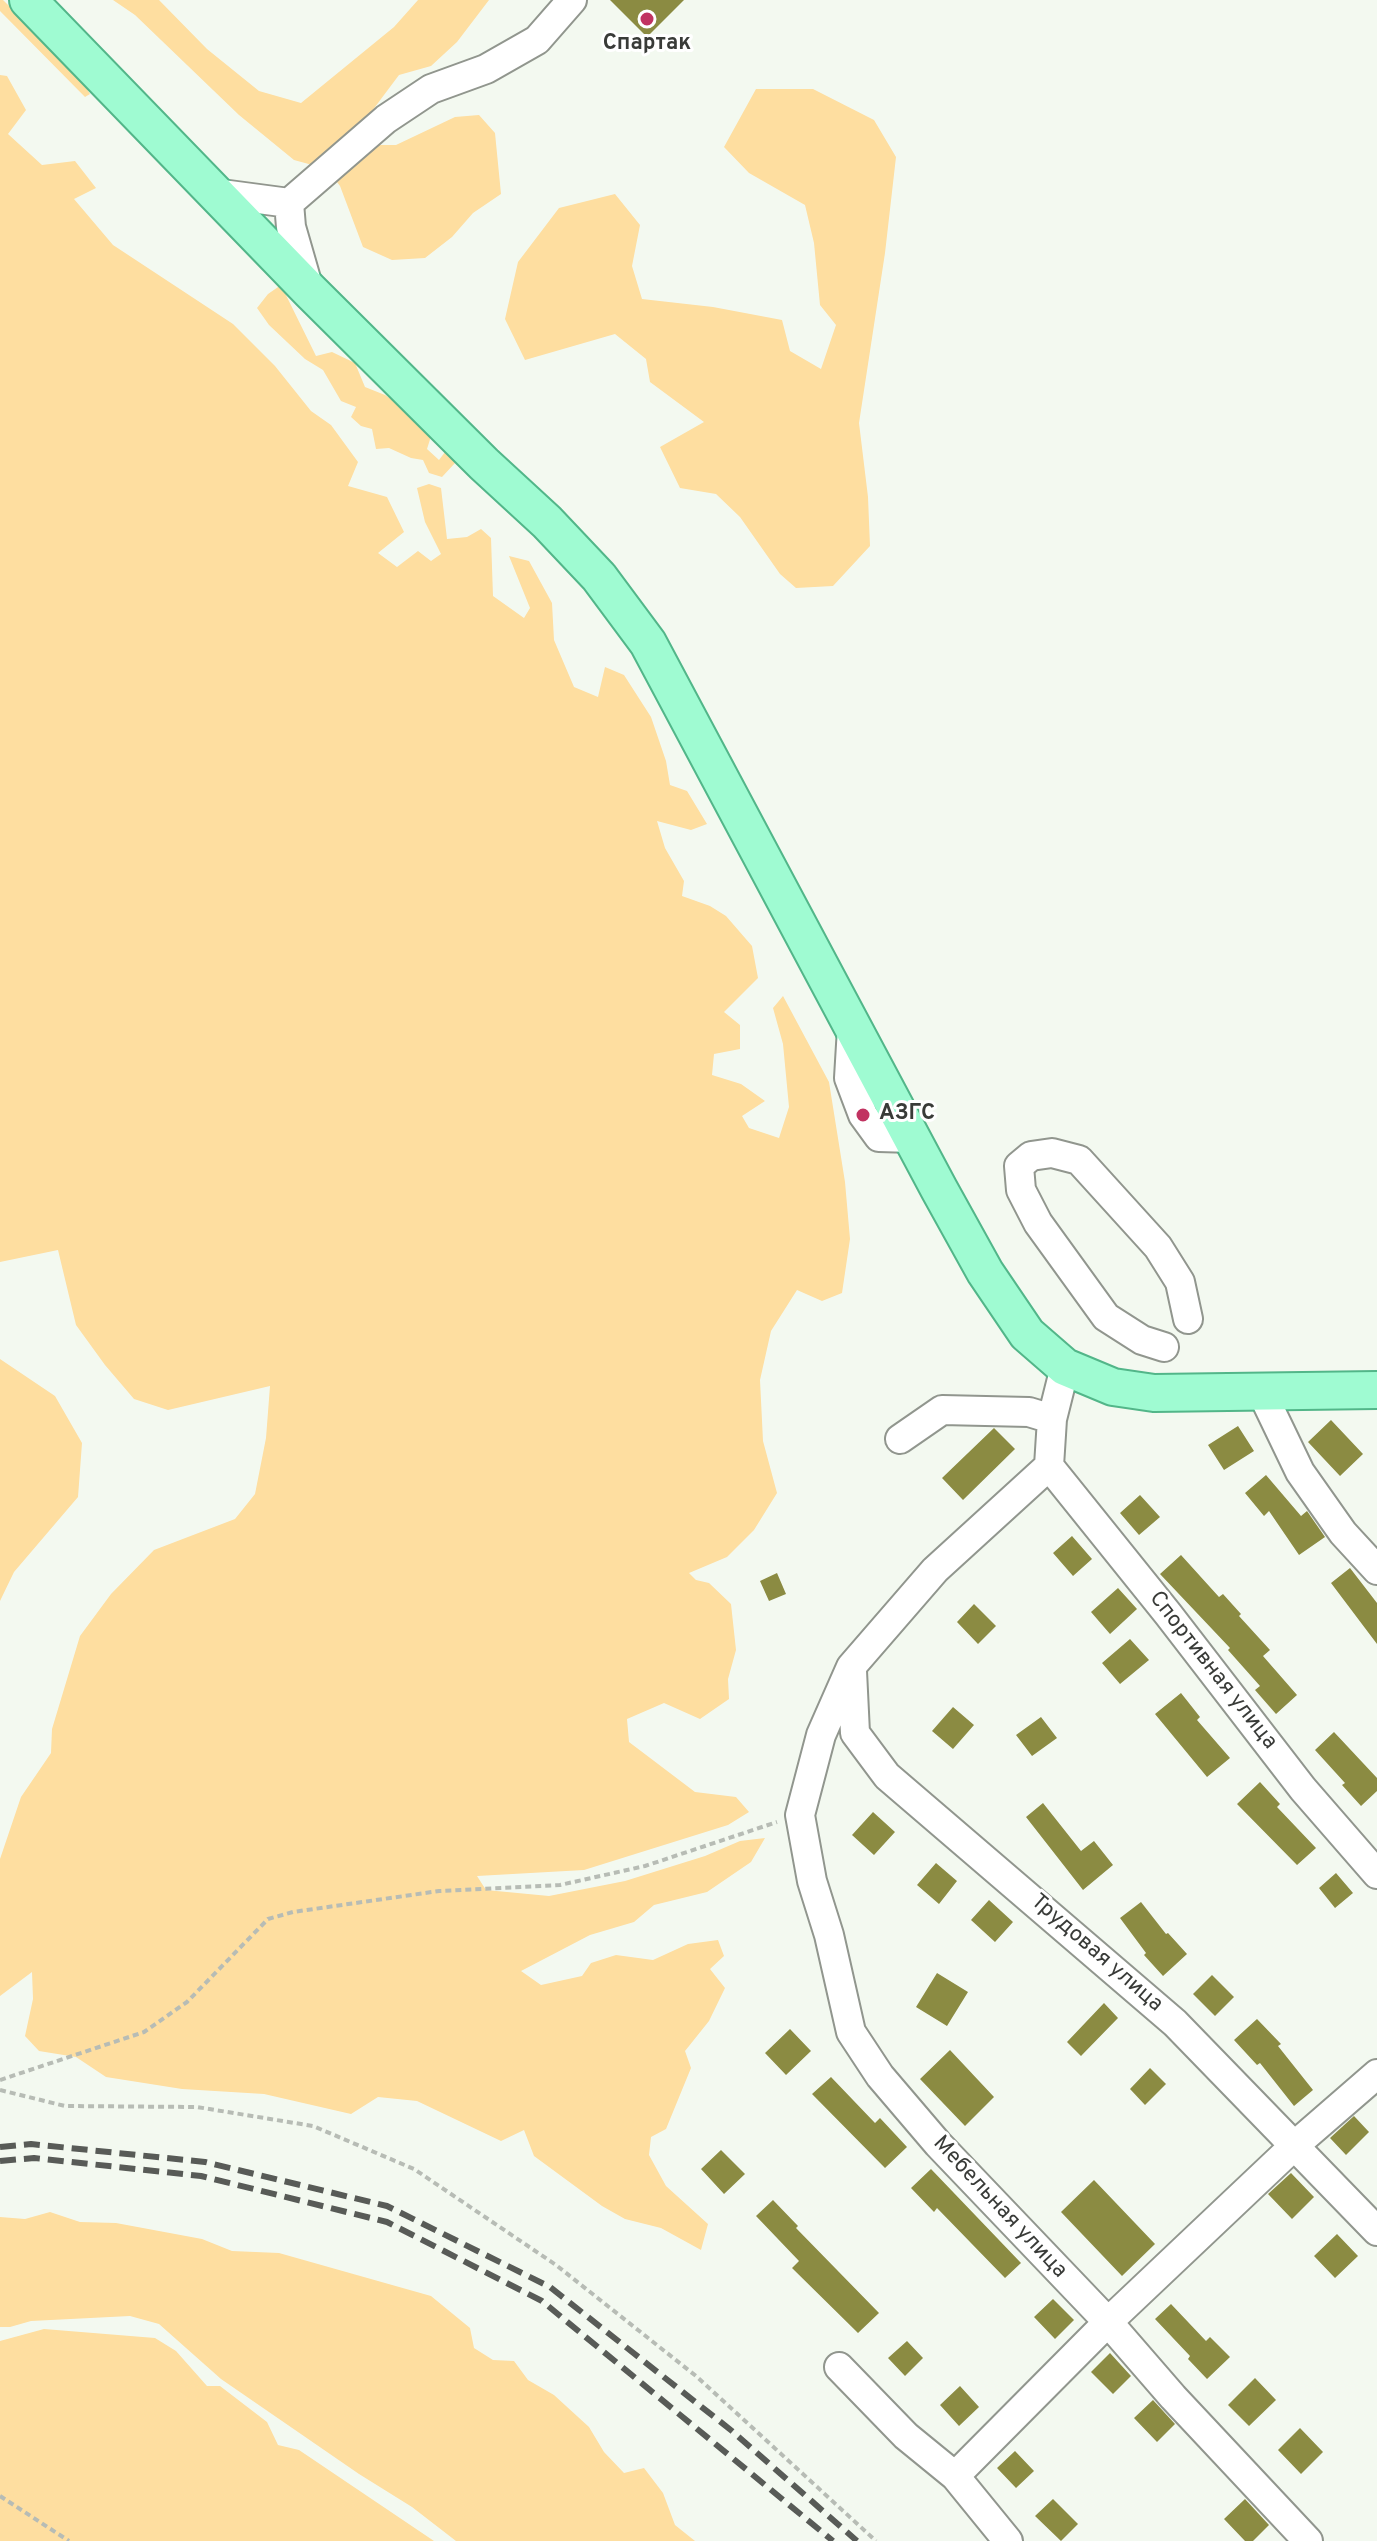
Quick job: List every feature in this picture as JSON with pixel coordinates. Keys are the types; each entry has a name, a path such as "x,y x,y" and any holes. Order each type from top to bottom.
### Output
{"main road":[{"path":"28,0 310,291 484,464 547,522 599,577 648,643 985,1272 1027,1334 1065,1367 1113,1387 1154,1393 1377,1390"}],"street":[{"path":"214,193 289,203 386,119 431,89 486,69 537,40 572,0"},
{"path":"289,203 294,242 310,291"},
{"path":"1154,1393 1164,1347 1188,1319 1180,1282 1158,1247 1079,1160 1052,1153 1031,1156 1019,1166 1021,1190 1038,1223 1106,1317 1142,1340 1164,1347"},
{"path":"800,1815 821,1735 851,1667 935,1570 1049,1466 1052,1419 1065,1367"},
{"path":"1262,1393 1300,1472 1343,1533 1377,1570"},
{"path":"900,1439 942,1410 1029,1412 1052,1419"},
{"name":"Спортивная улица","path":"1049,1466 1303,1789 1377,1874"},
{"name":"Трудовая улица","path":"851,1667 855,1733 887,1776 1175,2023 1377,2231"},
{"name":"Мебельная улица","path":"800,1815 812,1881 829,1935 851,2032 880,2076 938,2144 1108,2322 1173,2397 1308,2541"},
{"path":"955,2476 1108,2322 1294,2146 1377,2074"},
{"path":"839,2367 906,2436 955,2476 1008,2541"}],"path":[{"path":"0,2080 144,2032 187,2002 268,1919 293,1912 439,1891 560,1885 645,1866 800,1815"},
{"path":"0,2090 65,2106 197,2107 313,2126 414,2169 556,2265 696,2376 876,2541"},
{"path":"0,2496 69,2541"}],"shaded area":[{"path":"0,0 77,73 90,94 85,97 0,11"},
{"path":"113,0 159,0 207,49 259,91 301,103 394,27 418,0 489,0 457,42 431,66 399,75 369,115 363,145 396,145 455,117 479,115 495,133 501,194 473,213 452,237 425,258 392,260 363,247 340,186 327,169 294,160 239,115 135,15"},
{"path":"0,75 7,76 26,110 8,134 42,165 75,161 96,188 74,199 113,245 233,324 275,366 311,411 331,425 358,462 348,486 387,497 404,532 378,553 397,567 418,551 431,561 441,554 425,522 417,488 429,484 441,488 447,539 467,537 481,529 491,538 493,596 524,618 530,608 509,556 529,561 552,603 554,640 574,687 598,697 605,667 624,675 651,717 666,761 670,785 687,791 707,824 691,830 657,821 665,848 684,881 682,896 710,906 726,916 752,946 758,978 724,1012 740,1025 740,1049 714,1054 712,1075 741,1084 765,1101 742,1116 749,1128 779,1138 789,1107 783,1044 773,1008 783,996 829,1082 845,1182 850,1239 842,1293 822,1301 797,1290 771,1331 760,1380 763,1441 777,1493 754,1530 727,1557 689,1573 696,1580 709,1583 731,1604 736,1650 728,1679 729,1699 700,1719 664,1703 627,1719 629,1742 695,1792 736,1797 749,1812 728,1825 584,1870 477,1876 486,1890 549,1896 625,1881 705,1856 740,1841 765,1838 751,1862 707,1892 654,1905 634,1922 590,1935 521,1971 541,1985 582,1976 591,1963 616,1955 653,1960 688,1944 718,1940 724,1956 710,1969 725,1988 709,2021 685,2051 691,2068 666,2129 651,2137 649,2155 666,2186 708,2224 701,2250 661,2228 625,2219 602,2206 534,2156 524,2130 501,2141 417,2101 378,2097 351,2114 264,2094 182,2089 106,2077 76,2057 39,2051 25,2036 33,1999 32,1972 0,1996 0,1859 21,1797 51,1753 52,1729 80,1636 111,1594 154,1550 235,1519 255,1494 266,1438 270,1386 168,1410 134,1399 76,1325 58,1250 0,1262"},
{"path":"756,89 813,89 874,120 896,157 859,423 870,546 833,586 796,588 780,574 740,517 716,494 680,488 660,447 704,422 650,382 646,359 615,334 525,360 505,319 518,262 559,208 615,194 640,225 632,266 642,299 713,307 782,320 790,351 821,369 836,325 820,305 814,243 805,205 749,173 724,147"},
{"path":"281,285 316,356 332,352 355,363 365,387 385,395 409,411 432,433 427,449 439,460 445,452 455,463 442,477 429,473 423,460 389,448 376,449 372,429 361,426 351,417 356,407 341,401 323,370 305,359 269,325 257,308 268,294"},
{"path":"0,1359 55,1396 82,1443 78,1497 14,1572 0,1601"},
{"path":"50,2212 80,2222 116,2223 202,2239 232,2251 279,2253 431,2296 470,2328 474,2348 493,2360 514,2361 528,2380 554,2395 589,2427 604,2452 624,2473 644,2468 663,2493 675,2525 695,2541 456,2541 412,2507 221,2379 159,2324 130,2316 31,2321 0,2327 0,2217 25,2219"},
{"path":"44,2329 155,2338 176,2351 207,2386 220,2386 267,2422 278,2445 299,2450 434,2541 0,2541 0,2341"}],"building":[{"name":"Спартак","path":"610,0 684,0 647,37"},
{"path":"1331,1420 1363,1454 1340,1476 1308,1442"},
{"path":"1238,1426 1254,1451 1224,1470 1208,1445"},
{"path":"994,1428 1015,1449 963,1500 942,1478"},
{"path":"1266,1475 1301,1516 1307,1511 1325,1537 1299,1555 1269,1511 1264,1516 1245,1493"},
{"path":"1140,1495 1160,1517 1139,1535 1120,1513"},
{"path":"1072,1536 1092,1559 1073,1576 1053,1553"},
{"path":"1181,1555 1219,1597 1223,1594 1241,1614 1239,1616 1270,1650 1263,1656 1297,1695 1276,1714 1255,1690 1260,1686 1228,1650 1230,1648 1160,1574"},
{"path":"1350,1568 1377,1603 1377,1644 1331,1583"},
{"path":"777,1573 786,1594 769,1601 760,1581"},
{"path":"1118,1588 1137,1609 1110,1634 1091,1612"},
{"path":"974,1604 996,1626 978,1644 957,1622"},
{"path":"1130,1639 1149,1660 1120,1684 1102,1663"},
{"path":"1181,1693 1200,1717 1197,1720 1230,1758 1207,1777 1155,1714"},
{"path":"953,1707 974,1725 953,1749 932,1731"},
{"path":"1041,1717 1057,1738 1032,1756 1016,1735"},
{"path":"1334,1732 1377,1778 1377,1791 1361,1806 1315,1750"},
{"path":"1260,1782 1280,1804 1277,1807 1316,1848 1297,1865 1237,1804"},
{"path":"1043,1803 1081,1851 1094,1841 1113,1865 1083,1890 1026,1817"},
{"path":"873,1812 895,1832 874,1855 852,1835"},
{"path":"936,1863 957,1881 939,1904 917,1885"},
{"path":"1336,1873 1353,1893 1335,1908 1319,1888"},
{"path":"989,1900 1013,1922 995,1942 971,1920"},
{"path":"1141,1902 1166,1934 1187,1954 1163,1976 1144,1955 1146,1953 1120,1918"},
{"path":"937,1973 968,1992 947,2026 916,2007"},
{"path":"1212,1975 1234,1997 1215,2016 1193,1994"},
{"path":"1104,2003 1118,2018 1081,2056 1067,2042"},
{"path":"1257,2019 1281,2044 1278,2046 1313,2090 1294,2106 1260,2063 1257,2065 1234,2040"},
{"path":"790,2029 811,2051 786,2075 765,2053"},
{"path":"950,2050 994,2097 965,2126 920,2079"},
{"path":"1150,2068 1166,2084 1145,2105 1130,2089"},
{"path":"831,2077 875,2123 880,2118 907,2147 885,2168 812,2094"},
{"path":"1354,2116 1369,2132 1346,2155 1330,2138"},
{"path":"721,2150 745,2174 724,2194 701,2169"},
{"path":"931,2169 1021,2263 1005,2278 937,2208 934,2212 911,2188"},
{"path":"1291,2173 1314,2197 1292,2219 1268,2194"},
{"path":"1094,2180 1155,2244 1122,2276 1061,2212"},
{"path":"773,2200 879,2313 858,2333 792,2268 799,2261 756,2216"},
{"path":"1337,2234 1358,2256 1335,2278 1314,2256"},
{"path":"1053,2299 1074,2320 1055,2339 1034,2317"},
{"path":"1171,2304 1206,2341 1210,2337 1230,2357 1207,2379 1155,2319"},
{"path":"907,2341 923,2358 905,2376 888,2358"},
{"path":"1110,2353 1131,2376 1113,2394 1091,2372"},
{"path":"1255,2378 1276,2400 1249,2426 1228,2405"},
{"path":"960,2386 979,2407 959,2426 940,2405"},
{"path":"1153,2400 1175,2424 1157,2442 1134,2418"},
{"path":"1300,2428 1323,2452 1301,2474 1278,2450"},
{"path":"1015,2451 1034,2471 1016,2488 997,2468"},
{"path":"1053,2499 1078,2524 1061,2541 1035,2516"},
{"path":"1245,2499 1269,2525 1253,2541 1245,2541 1224,2519"}],"railway":[{"path":"0,2147 31,2144 205,2162 387,2206 550,2287 732,2431 857,2541"},
{"path":"0,2161 34,2158 201,2176 387,2222 542,2301 833,2541"}],"place":[{"name":"Спартак","path":"647,19"},
{"name":"АЗГС","path":"863,1115"}]}
